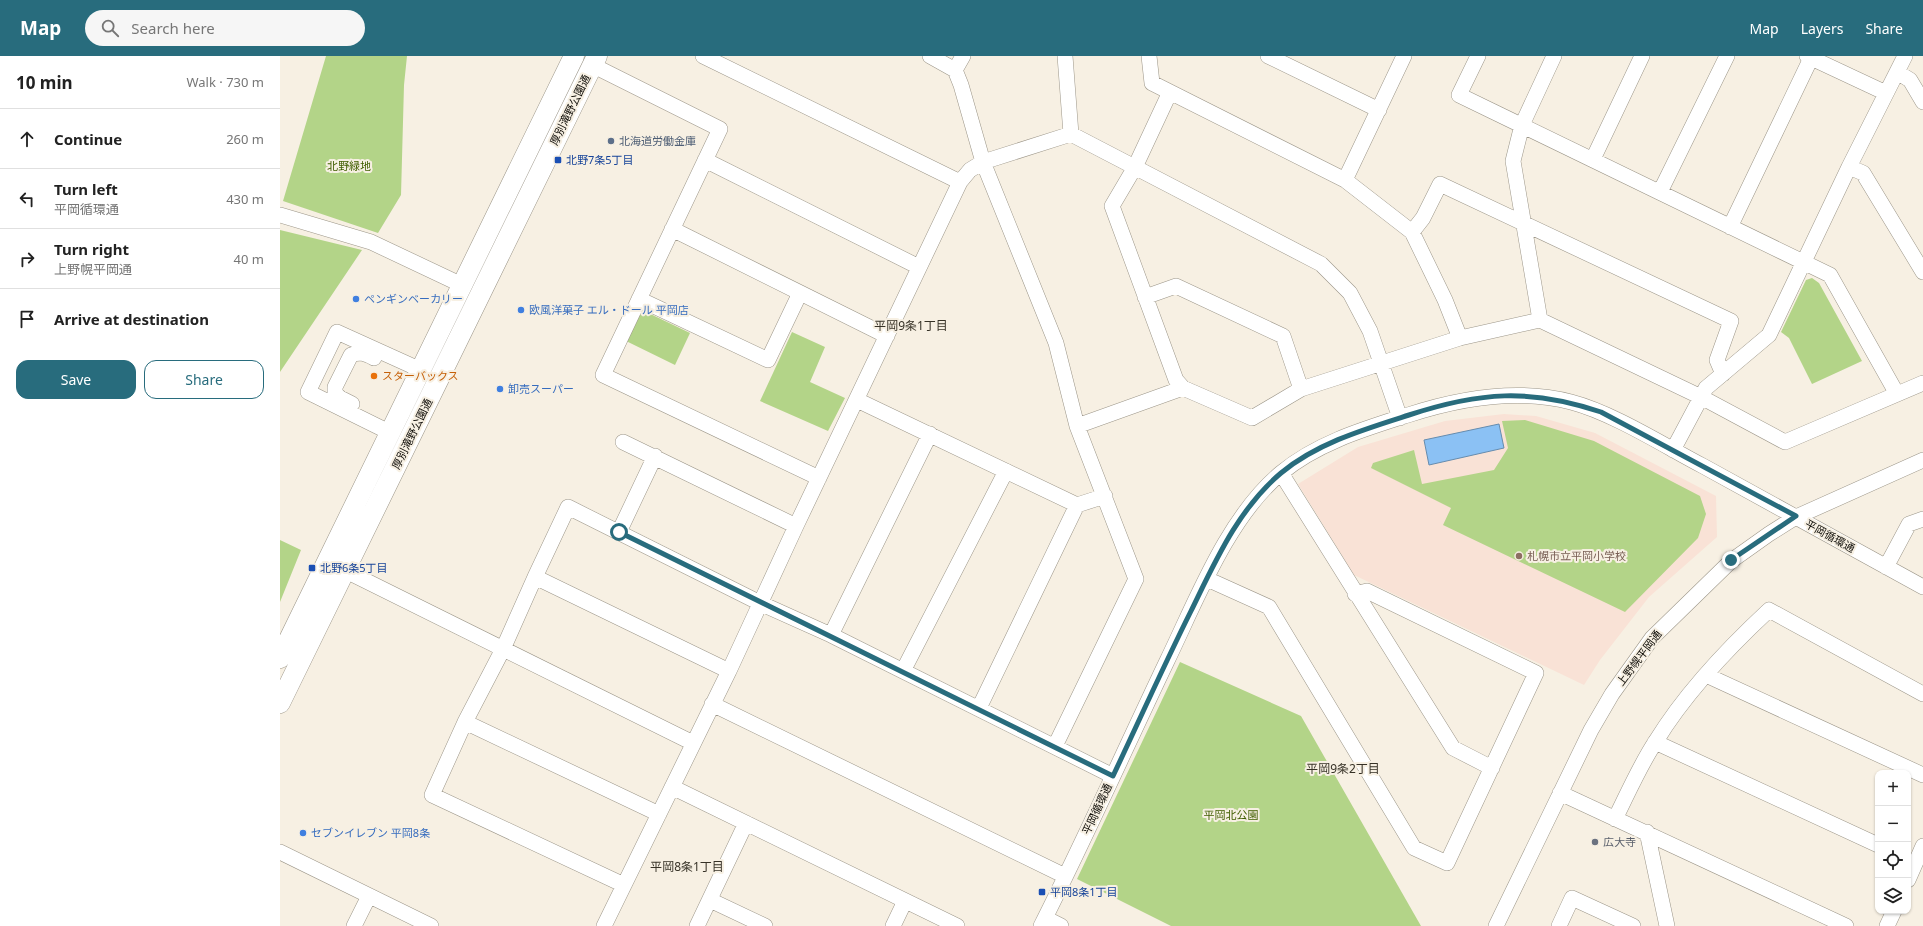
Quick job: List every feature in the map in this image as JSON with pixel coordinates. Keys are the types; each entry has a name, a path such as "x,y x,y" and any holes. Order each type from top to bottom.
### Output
{"main road":[{"name":"厚別滝野公園通","path":"280,703 288,648 393,429 412,366 462,285 574,56"},
{"name":"厚別滝野公園通","path":"288,648 346,572 595,61"}],"street":[{"path":"703,56 960,182"},
{"path":"930,56 955,70 961,84 982,162 1056,343 1077,426 1136,579 1055,746"},
{"path":"955,70 963,56"},
{"path":"1065,56 1071,134"},
{"path":"1149,56 1152,83 1345,180 1412,232 1460,338"},
{"path":"1268,56 1379,110"},
{"path":"1345,180 1404,56"},
{"path":"1478,56 1459,95 1830,275 1897,394"},
{"path":"1540,320 1513,161 1522,125 1554,56"},
{"path":"1592,159 1642,56"},
{"path":"1660,192 1726,56"},
{"path":"1673,450 1706,388 1769,335 1849,167 1905,56"},
{"path":"1730,227 1810,57 1886,93"},
{"path":"595,61 720,129 603,375 819,478"},
{"path":"1897,72 1910,80 1923,102"},
{"path":"1170,92 1135,167 1112,206 1176,380 1183,388 1252,418 1301,388 1460,338 1540,320 1701,397 1785,442 1923,383"},
{"path":"604,926 728,672 960,182 970,170 982,162 1071,134 1320,264 1350,293 1370,331 1400,418"},
{"path":"705,160 919,267"},
{"path":"1849,167 1863,172 1923,272"},
{"path":"1412,232 1423,218 1440,184 1524,222 1731,321 1717,360 1723,374"},
{"path":"280,215 371,242 462,285"},
{"path":"672,229 887,336"},
{"path":"1145,298 1176,286 1283,336 1301,388"},
{"path":"639,299 768,360 800,293"},
{"path":"393,429 308,392 337,332 412,366"},
{"path":"393,429 340,398 335,393 335,387 351,355 357,352 364,353 391,366 412,366"},
{"path":"1077,426 1183,388"},
{"name":"平岡循環通","path":"1043,922 1231,531 1261,492 1281,472 1334,440 1448,404 1496,395 1540,396 1570,402 1601,412 1796,516 1923,587"},
{"path":"857,400 1077,505 1105,496"},
{"path":"831,635 930,434"},
{"path":"623,442 796,526"},
{"path":"619,532 654,456"},
{"name":"上野幌平岡通","path":"1496,926 1591,730 1612,694 1652,638 1731,560 1796,516 1923,460"},
{"path":"903,671 1006,471"},
{"path":"1281,472 1355,594 1453,748 1492,768"},
{"path":"979,708 1077,505"},
{"path":"624,885 432,795 465,722 503,649 568,507 760,603 831,635 979,708 1113,776"},
{"path":"1886,567 1909,524 1923,519"},
{"path":"328,562 693,743"},
{"path":"535,577 728,672"},
{"path":"1207,579 1269,607 1414,848 1447,863 1536,673 1367,591 1355,594"},
{"path":"1615,819 1655,742 1678,708 1735,642 1769,610 1923,694"},
{"path":"1706,674 1923,775"},
{"path":"712,704 1066,876"},
{"path":"465,722 659,814"},
{"path":"1655,742 1875,844"},
{"path":"672,787 957,926"},
{"path":"1560,793 1615,819 1647,832 1846,926"},
{"path":"697,926 746,823"},
{"path":"1647,832 1667,926"},
{"path":"1909,878 1923,846"},
{"path":"280,852 431,926"},
{"path":"354,926 369,896"},
{"path":"1559,926 1572,898 1633,926"},
{"path":"710,900 765,926"},
{"path":"893,926 905,901"},
{"path":"1887,926 1893,914"},
{"path":"1043,922 1061,926"}],"shaded area":[{"name":"札幌市立平岡小学校","path":"1504,414 1536,416 1595,433 1716,496 1717,537 1649,597 1600,660 1584,685 1354,575 1298,484 1358,447 1445,421"}],"green space":[{"name":"北野緑地","path":"326,56 407,56 404,85 401,195 378,233 283,201"},
{"path":"280,230 362,250 280,372"},
{"path":"1812,278 1819,283 1862,361 1812,384 1789,338 1781,332 1806,280"},
{"path":"642,310 690,333 675,365 624,340"},
{"path":"792,332 825,347 810,382 845,398 828,431 760,401"},
{"path":"1525,420 1594,441 1700,496 1706,514 1698,538 1625,612 1443,525 1451,508 1371,468 1373,463 1414,450 1422,484 1494,470 1508,448 1502,421"},
{"path":"280,540 301,550 280,602"},
{"name":"平岡北公園","path":"1180,662 1301,716 1421,926 1171,926 1077,879"}],"water":[{"path":"1499,424 1504,448 1429,465 1424,440"}],"place":[{"name":"北海道労働金庫","path":"611,141"},
{"name":"北野7条5丁目","path":"558,160"},
{"name":"ペンギンベーカリー","path":"356,299"},
{"name":"欧風洋菓子 エル・ドール 平岡店","path":"521,310"},
{"name":"スターバックス","path":"374,376"},
{"name":"卸売スーパー","path":"500,389"},
{"name":"札幌市立平岡小学校","path":"1519,556"},
{"name":"北野6条5丁目","path":"312,568"},
{"name":"セブンイレブン 平岡8条","path":"303,833"},
{"name":"広大寺","path":"1595,842"},
{"name":"平岡8条1丁目","path":"1042,892"}],"district":[{"name":"平岡9条1丁目","path":"911,326"},
{"name":"平岡9条2丁目","path":"1343,769"},
{"name":"平岡8条1丁目","path":"687,867"}],"route":[{"path":"619,532 760,603 831,635 1113,776 1185,623 1231,531 1261,492 1281,472 1334,440 1379,424 1448,404 1496,395 1540,396 1570,402 1601,412 1796,516 1731,560"}]}
